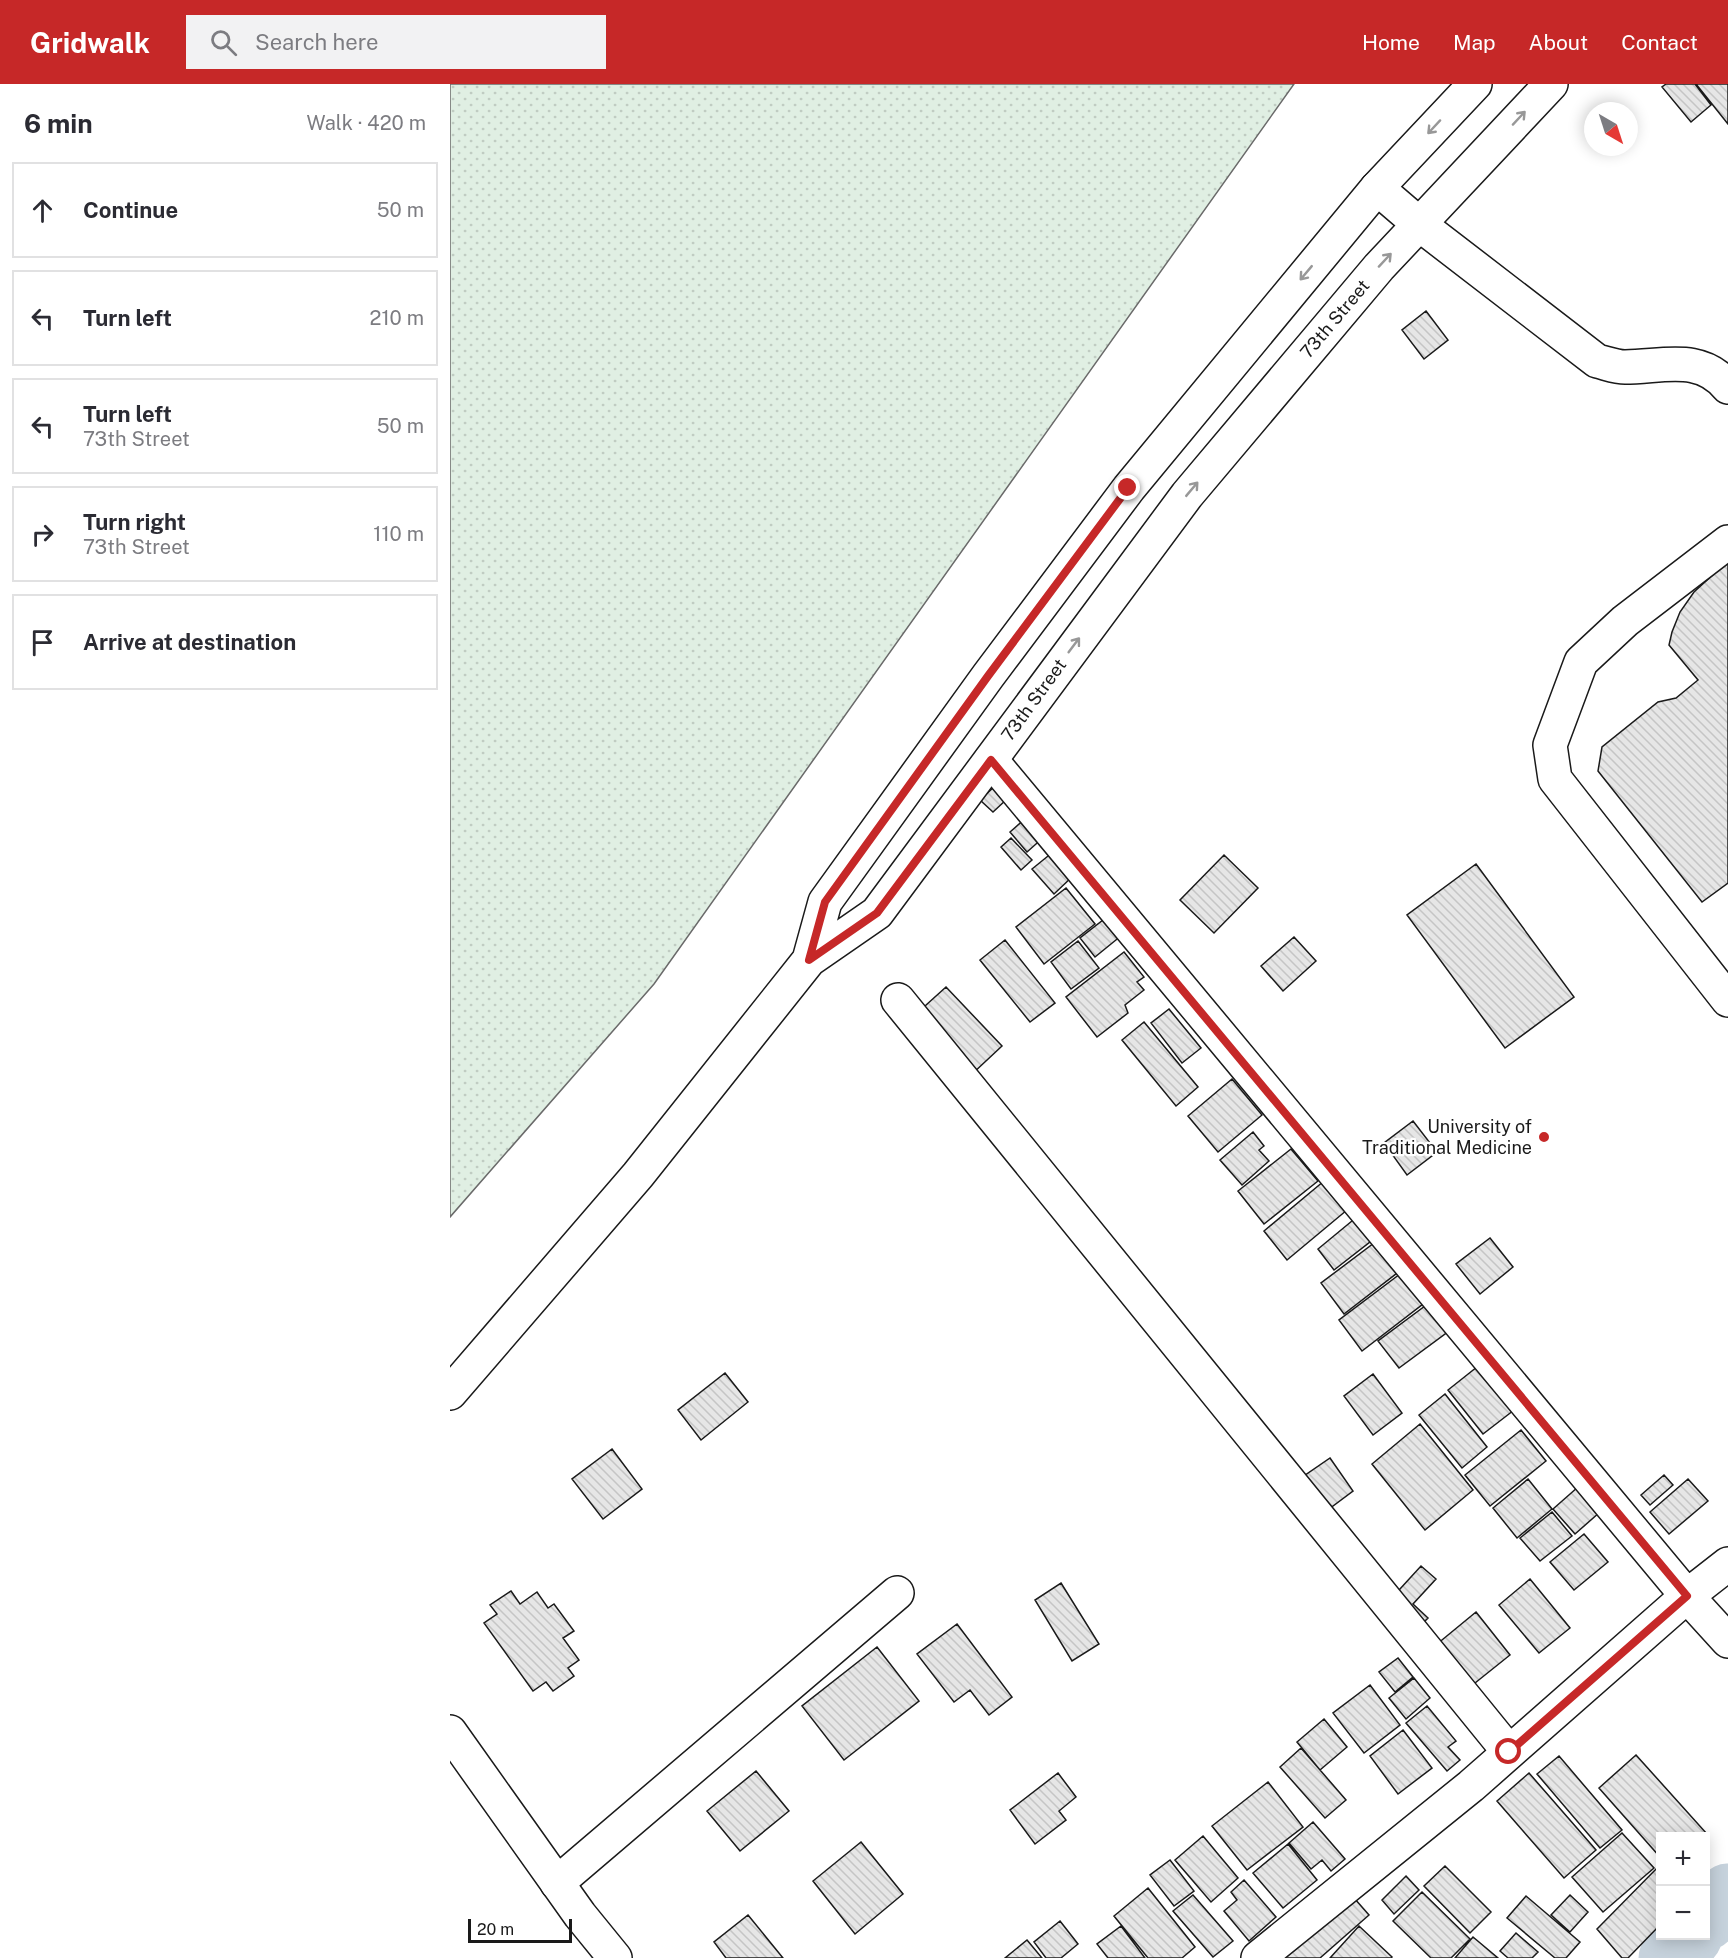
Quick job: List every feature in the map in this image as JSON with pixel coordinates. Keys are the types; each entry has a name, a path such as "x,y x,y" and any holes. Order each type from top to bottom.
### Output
{"street":[{"path":"450,1394 638,1175 809,960 825,902 988,676 1128,488 1377,188 1474,84"},
{"name":"73th Street","path":"809,960 877,913 991,760 1026,708 1187,495 1379,267 1551,84"},
{"path":"1377,188 1419,224 1597,361 1624,367 1671,362 1703,367 1728,387"},
{"path":"1728,542 1624,621 1581,662 1550,746 1556,779 1728,1000"},
{"path":"991,760 1687,1596 1728,1641"},
{"path":"898,1000 1509,1752"},
{"path":"1258,1958 1509,1752 1687,1596 1728,1564"},
{"path":"557,1883 897,1593"},
{"path":"450,1732 557,1883 615,1958"}],"green space":[{"path":"450,84 1294,84 654,984 450,1217"}],"building":[{"path":"1666,84 1695,84 1711,105 1691,122 1662,87"},
{"path":"1696,84 1728,84 1728,124"},
{"path":"1426,311 1448,340 1424,359 1402,330"},
{"path":"1728,561 1728,883 1702,902 1598,771 1602,747 1658,702 1676,698 1698,680 1669,645 1672,632 1680,612 1694,592"},
{"path":"995,786 1007,799 993,812 980,800"},
{"path":"1028,816 1045,836 1027,852 1010,832"},
{"path":"1011,838 1032,860 1021,870 1001,847"},
{"path":"1053,852 1073,876 1054,894 1032,869"},
{"path":"1224,855 1258,888 1214,933 1180,900"},
{"path":"1476,864 1574,997 1505,1048 1407,915"},
{"path":"1066,888 1095,924 1044,964 1016,927"},
{"path":"1112,913 1127,931 1095,957 1080,938"},
{"path":"1294,937 1316,961 1283,991 1261,966"},
{"path":"1005,940 1055,1003 1030,1022 980,960"},
{"path":"1078,941 1099,968 1071,989 1051,962"},
{"path":"1124,952 1144,977 1137,982 1144,990 1125,1005 1128,1013 1097,1037 1066,997"},
{"path":"946,987 1002,1046 971,1075 915,1015"},
{"path":"1169,1009 1201,1048 1182,1063 1151,1023"},
{"path":"1144,1022 1198,1087 1176,1106 1122,1040"},
{"path":"1232,1079 1262,1115 1218,1152 1188,1116"},
{"path":"1413,1121 1437,1152 1407,1175 1384,1143"},
{"path":"1253,1132 1264,1146 1259,1150 1269,1161 1242,1185 1220,1160"},
{"path":"1291,1149 1318,1181 1264,1224 1238,1191"},
{"path":"1324,1181 1347,1210 1287,1260 1264,1231"},
{"path":"1358,1216 1375,1238 1334,1270 1318,1249"},
{"path":"1490,1238 1513,1267 1480,1294 1456,1264"},
{"path":"1378,1240 1401,1270 1344,1314 1321,1283"},
{"path":"1400,1274 1423,1304 1362,1351 1339,1320"},
{"path":"1429,1303 1449,1331 1399,1368 1378,1341"},
{"path":"1482,1363 1518,1407 1483,1434 1448,1390"},
{"path":"725,1373 748,1402 701,1440 678,1410"},
{"path":"1373,1374 1402,1413 1373,1435 1344,1396"},
{"path":"1445,1394 1487,1447 1462,1468 1419,1415"},
{"path":"1420,1424 1473,1490 1425,1530 1372,1464"},
{"path":"1521,1430 1546,1461 1490,1506 1465,1475"},
{"path":"612,1449 642,1489 603,1519 572,1479"},
{"path":"1330,1458 1353,1491 1325,1512 1301,1478"},
{"path":"1664,1475 1673,1485 1650,1505 1641,1495"},
{"path":"1528,1479 1552,1509 1517,1538 1493,1508"},
{"path":"1688,1479 1708,1501 1669,1534 1650,1512"},
{"path":"1578,1487 1600,1512 1575,1534 1553,1509"},
{"path":"1552,1512 1572,1536 1540,1561 1520,1538"},
{"path":"1584,1534 1608,1562 1574,1590 1550,1562"},
{"path":"1421,1566 1436,1579 1413,1604 1428,1618 1418,1628 1389,1601"},
{"path":"1530,1579 1570,1628 1539,1653 1499,1605"},
{"path":"1061,1583 1099,1644 1072,1661 1035,1600"},
{"path":"511,1591 520,1604 537,1592 548,1608 554,1604 574,1631 563,1638 579,1660 568,1668 574,1676 553,1691 546,1682 533,1691 484,1623 497,1614 490,1605"},
{"path":"1476,1612 1510,1655 1465,1691 1431,1649"},
{"path":"957,1624 1012,1697 989,1715 970,1690 954,1702 917,1654"},
{"path":"877,1647 919,1701 844,1760 802,1706"},
{"path":"1398,1658 1413,1677 1395,1692 1379,1672"},
{"path":"1414,1678 1430,1698 1406,1719 1389,1698"},
{"path":"1370,1685 1400,1725 1364,1753 1333,1713"},
{"path":"1427,1706 1456,1741 1448,1747 1460,1760 1447,1771 1406,1723"},
{"path":"1324,1719 1347,1747 1320,1770 1297,1742"},
{"path":"1403,1730 1432,1768 1398,1794 1370,1756"},
{"path":"1301,1748 1346,1800 1325,1818 1280,1767"},
{"path":"1636,1755 1705,1832 1656,1832 1656,1852 1599,1788"},
{"path":"1559,1756 1622,1830 1600,1848 1537,1774"},
{"path":"756,1771 789,1811 740,1851 707,1811"},
{"path":"1058,1773 1076,1797 1059,1811 1066,1820 1035,1844 1010,1810"},
{"path":"1529,1773 1596,1850 1564,1878 1497,1801"},
{"path":"1268,1782 1303,1827 1247,1870 1212,1826"},
{"path":"1313,1822 1345,1859 1331,1871 1322,1860 1311,1869 1289,1843"},
{"path":"1622,1833 1654,1868 1603,1912 1572,1877"},
{"path":"1203,1836 1238,1878 1211,1902 1175,1860"},
{"path":"861,1842 903,1894 855,1934 813,1881"},
{"path":"1288,1844 1317,1880 1283,1908 1253,1873"},
{"path":"1170,1860 1194,1891 1174,1906 1150,1875"},
{"path":"1445,1866 1491,1912 1470,1933 1424,1886"},
{"path":"1656,1869 1656,1929 1628,1958 1622,1958 1597,1929"},
{"path":"1406,1876 1419,1890 1394,1914 1382,1900"},
{"path":"1244,1880 1276,1917 1249,1941 1224,1911 1237,1900 1231,1892"},
{"path":"1148,1888 1195,1947 1182,1958 1148,1958 1114,1916"},
{"path":"1347,1890 1369,1915 1320,1958 1269,1958"},
{"path":"1422,1892 1470,1939 1451,1958 1431,1958 1393,1921"},
{"path":"1193,1895 1233,1941 1213,1957 1173,1911"},
{"path":"1570,1895 1588,1912 1570,1932 1551,1915"},
{"path":"1526,1896 1580,1942 1566,1958 1555,1958 1507,1918"},
{"path":"748,1915 783,1958 726,1958 714,1942"},
{"path":"1060,1921 1078,1944 1061,1958 1046,1958 1034,1942"},
{"path":"1121,1926 1145,1958 1108,1958 1097,1944"},
{"path":"1359,1926 1392,1957 1330,1958"},
{"path":"1516,1933 1538,1952 1532,1958 1508,1958 1500,1951"},
{"path":"1473,1937 1498,1958 1455,1958"},
{"path":"1027,1940 1042,1958 1005,1958"}],"waterway":[{"path":"1710,1915 1728,1895"},
{"path":"1670,1958 1687,1940"}],"place":[{"name":"University of Traditional Medicine","path":"1544,1137"}],"route":[{"path":"1128,488 988,676 825,902 809,960 877,913 991,760 1687,1596 1509,1752"}]}
